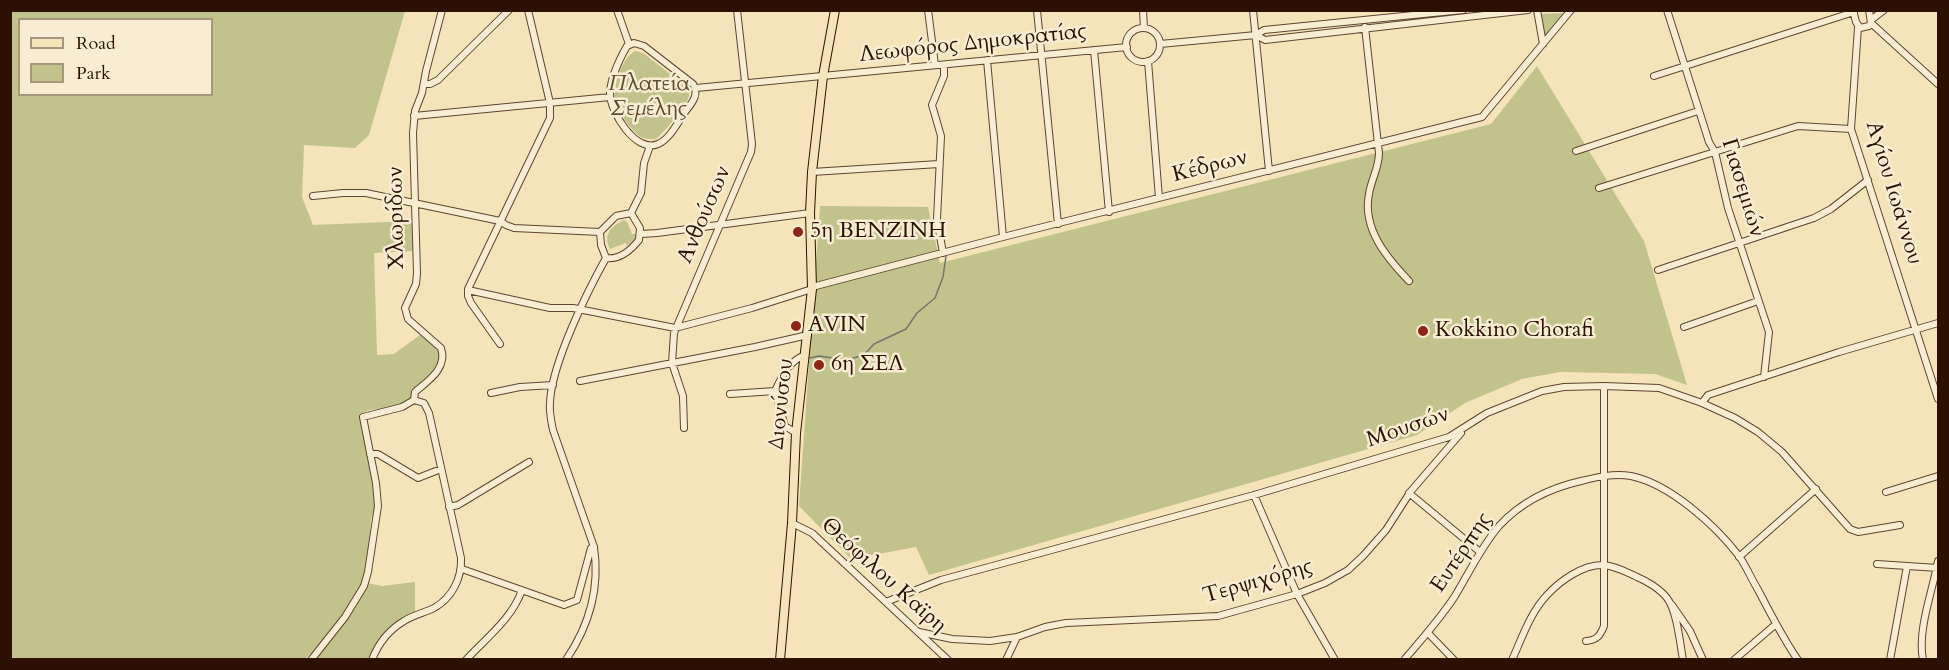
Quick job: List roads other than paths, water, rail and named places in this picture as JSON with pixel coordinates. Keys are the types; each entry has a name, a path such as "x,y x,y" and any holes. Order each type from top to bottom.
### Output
{"main road":[{"name":"Διονύσου","path":"780,660 792,523 796,433 812,288 810,213 812,172 822,76 835,10"}],"street":[{"name":"Χλωρίδων","path":"414,400 415,392 438,371 443,355 441,348 408,319 405,312 417,273 414,116 425,84 426,71 442,10"},
{"path":"425,84 438,80 509,10"},
{"path":"500,344 471,303 468,290 470,281 550,118 550,103 528,10"},
{"path":"617,10 629,44"},
{"name":"Ανθούσων","path":"684,428 683,396 672,363 672,347 676,328 751,153 752,144 737,10"},
{"path":"928,10 935,65"},
{"path":"1037,10 1058,224"},
{"path":"1143,10 1144,28"},
{"path":"1253,10 1269,171"},
{"path":"1160,44 1256,35 1264,30 1463,10"},
{"path":"1256,35 1265,40 1528,10"},
{"path":"1537,10 1543,44"},
{"name":"Κέδρων","path":"676,328 752,308 812,288 1004,237 1482,117 1570,10"},
{"name":"Γιασεμιών","path":"1667,10 1708,142 1715,152 1720,178 1768,332 1764,377"},
{"path":"1869,10 1871,22 1938,84"},
{"path":"1858,27 1866,27 1884,10"},
{"path":"1449,20 1458,11"},
{"path":"1654,76 1853,11"},
{"name":"Αγίου Ιωάννου","path":"1853,11 1858,27 1851,129 1938,399"},
{"path":"1365,20 1379,161 1367,205 1370,226 1391,262 1409,281"},
{"path":"1144,28 1157,35 1160,44 1157,54 1148,61 1132,57 1127,47 1131,33 1144,28"},
{"path":"638,43 644,46 696,88 697,93 693,101 666,138 650,146 640,144 634,139 619,118 610,97 614,74 629,44 638,43"},
{"name":"Λεωφόρος Δημοκρατίας","path":"696,88 1127,47"},
{"path":"1094,50 1109,212"},
{"path":"987,60 1004,237"},
{"path":"1148,61 1159,198"},
{"path":"943,253 937,224 941,136 932,105 943,78 944,65"},
{"path":"414,116 610,97"},
{"path":"1576,151 1698,111"},
{"path":"1599,188 1798,126 1851,129"},
{"path":"631,213 641,193 644,163 650,146"},
{"path":"812,172 939,164"},
{"path":"1658,270 1814,218 1831,209 1868,180"},
{"path":"313,196 366,193 500,221 514,228 600,232 616,216 631,213"},
{"path":"606,258 614,258 628,251 639,240 641,234 637,220 631,213"},
{"path":"641,234 810,213"},
{"path":"600,232 601,248 606,258"},
{"path":"566,660 578,642 588,617 597,566 594,547 553,430 550,399 559,365 580,310 606,258"},
{"path":"468,290 550,308 571,308 676,328"},
{"path":"1684,327 1758,301"},
{"path":"1702,403 1708,395 1839,352 1938,323"},
{"path":"580,381 808,335"},
{"path":"796,433 785,426 775,391 790,364 805,355"},
{"path":"491,393 520,387 553,385"},
{"path":"1586,641 1594,640 1601,635 1604,626 1604,386"},
{"name":"Μουσών","path":"1467,426 1487,413 1542,391 1564,387 1659,388 1702,403 1735,418 1758,432 1782,452 1850,529 1858,532 1900,525"},
{"path":"730,394 775,391"},
{"path":"310,660 345,617 364,586 368,572 378,512 376,483 363,419 368,414 402,407 414,400 424,403 427,407 462,569 459,579 445,601 433,609 401,622 386,636 372,660"},
{"name":"Τερψιχόρης","path":"919,633 952,639 990,641 1017,637 1045,627 1066,623 1218,616 1297,594 1325,583 1348,570 1363,556 1386,530 1409,493 1450,440 1467,426"},
{"name":"Μουσών","path":"886,602 941,580 1450,440"},
{"path":"370,454 378,454 418,478 441,469"},
{"path":"449,507 458,505 529,462"},
{"name":"Ευτέρπης","path":"1404,660 1428,633 1454,597 1480,552 1498,527 1512,514 1532,499 1555,487 1603,476 1628,476 1648,481 1681,500 1714,528 1739,557 1797,660"},
{"path":"1886,492 1938,476"},
{"path":"1739,557 1816,489"},
{"path":"1409,493 1480,552"},
{"path":"1254,495 1297,594 1335,660"},
{"name":"Θεόφιλου Καϊρη","path":"792,523 812,533 948,660"},
{"path":"462,569 564,606 577,600 591,548 594,547"},
{"path":"1923,660 1923,628 1938,561"},
{"path":"1876,564 1938,568"},
{"path":"1512,660 1531,617 1546,595 1570,576 1588,568 1603,565 1642,579 1668,600 1684,620 1703,660"},
{"path":"1890,660 1907,566"},
{"path":"466,660 506,618 517,604 522,591"},
{"path":"1668,600 1674,616 1683,660"},
{"path":"1734,660 1776,624"},
{"path":"1428,633 1454,660"},
{"path":"1006,660 1017,637"}],"waterway":[{"path":"810,358 819,356 846,360 864,355 874,344 906,329 917,313 935,298 943,277 946,256"}],"place":[{"name":"5η ΒΕΝΖΙΝΗ","path":"798,232"},
{"name":"AVIN","path":"796,326"},
{"name":"Kokkino Chorafi","path":"1423,331"},
{"name":"6η ΣΕΛ","path":"819,365"}],"park label":[{"name":"Πλατεία Σεμέλης","path":"649,98"}]}
